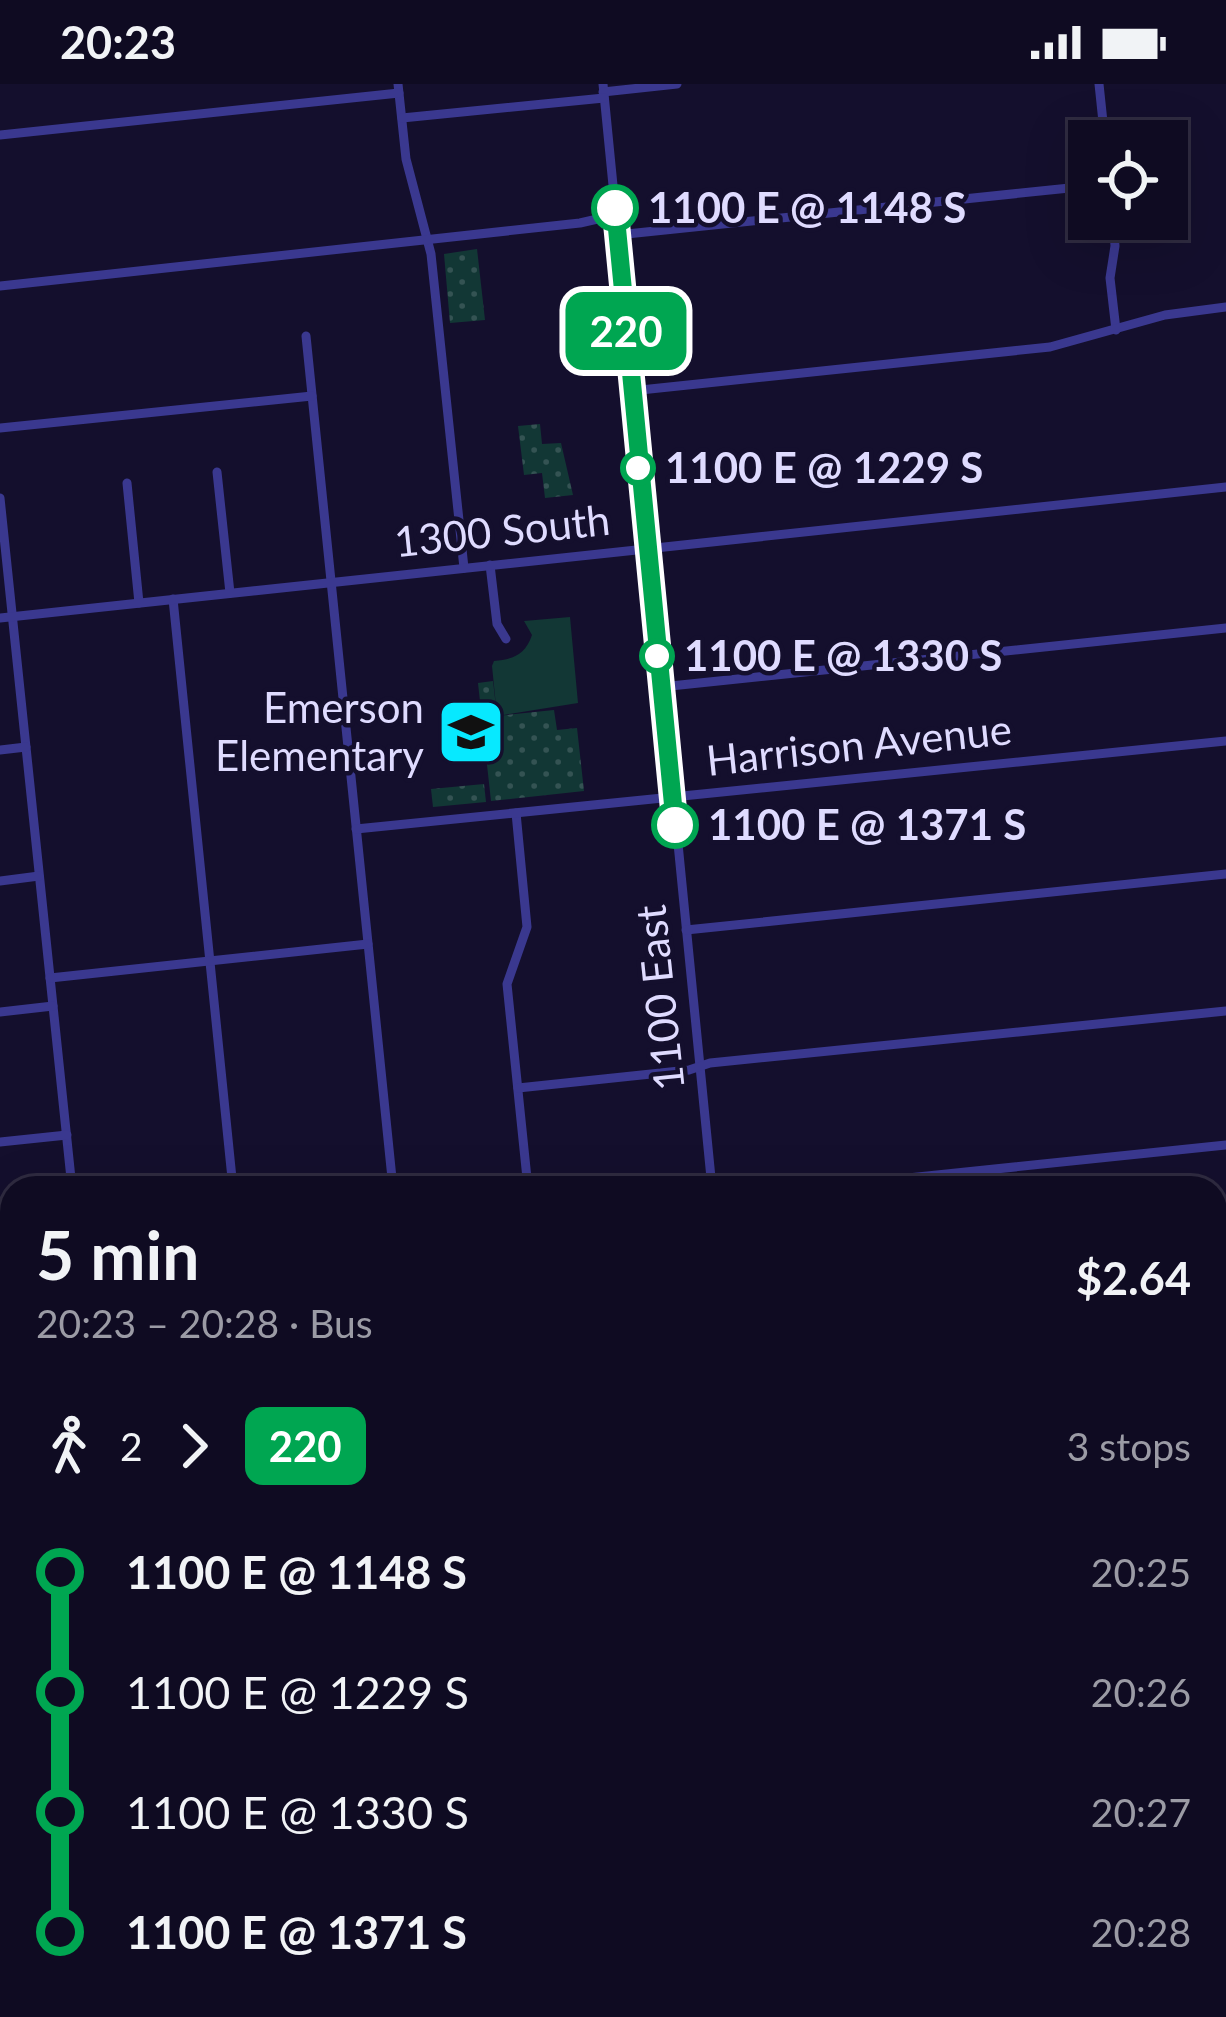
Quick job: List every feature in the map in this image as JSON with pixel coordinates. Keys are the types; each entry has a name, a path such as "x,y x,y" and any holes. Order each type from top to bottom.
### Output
{"street":[{"path":"402,118 677,84"},
{"path":"1099,84 1103,120"},
{"path":"0,135 399,89 406,159 428,239 464,568"},
{"name":"1100 East","path":"603,91 711,1176"},
{"path":"617,235 1068,188"},
{"path":"0,286 615,215"},
{"path":"1115,240 1110,278 1116,330"},
{"path":"631,392 1050,346 1165,315 1226,307"},
{"path":"306,336 392,1176"},
{"path":"0,428 312,395"},
{"path":"218,472 230,593"},
{"path":"127,483 140,603"},
{"name":"1300 South","path":"0,617 1226,488"},
{"path":"0,498 71,1176"},
{"path":"490,565 497,624 506,639"},
{"path":"172,599 232,1176"},
{"path":"661,687 1226,628"},
{"name":"Harrison Avenue","path":"356,829 1226,741"},
{"path":"0,750 26,747"},
{"path":"516,813 527,927 507,980 527,1176"},
{"path":"686,931 1226,874"},
{"path":"0,881 39,877"},
{"path":"50,978 368,944"},
{"path":"0,1012 53,1006"},
{"path":"518,1088 1226,1011"},
{"path":"0,1142 67,1135"},
{"path":"928,1176 1226,1145"}],"green space":[{"path":"477,249 485,320 450,323 444,254"},
{"path":"540,424 542,444 561,443 573,495 545,498 542,473 524,475 518,426"},
{"path":"570,617 578,703 497,716 494,661 513,657 526,647 532,635 524,621"},
{"path":"493,681 497,716 554,710 557,730 577,728 584,791 491,801 478,683"},
{"path":"484,784 486,802 433,807 431,789"}],"bus line":[{"name":"220","path":"615,208 675,825"}],"place":[{"name":"1100 E @ 1148 S","path":"615,208"},
{"name":"1100 E @ 1229 S","path":"638,468"},
{"name":"1100 E @ 1330 S","path":"657,656"},
{"name":"Emerson Elementary","path":"471,732"},
{"name":"1100 E @ 1371 S","path":"675,825"}]}
